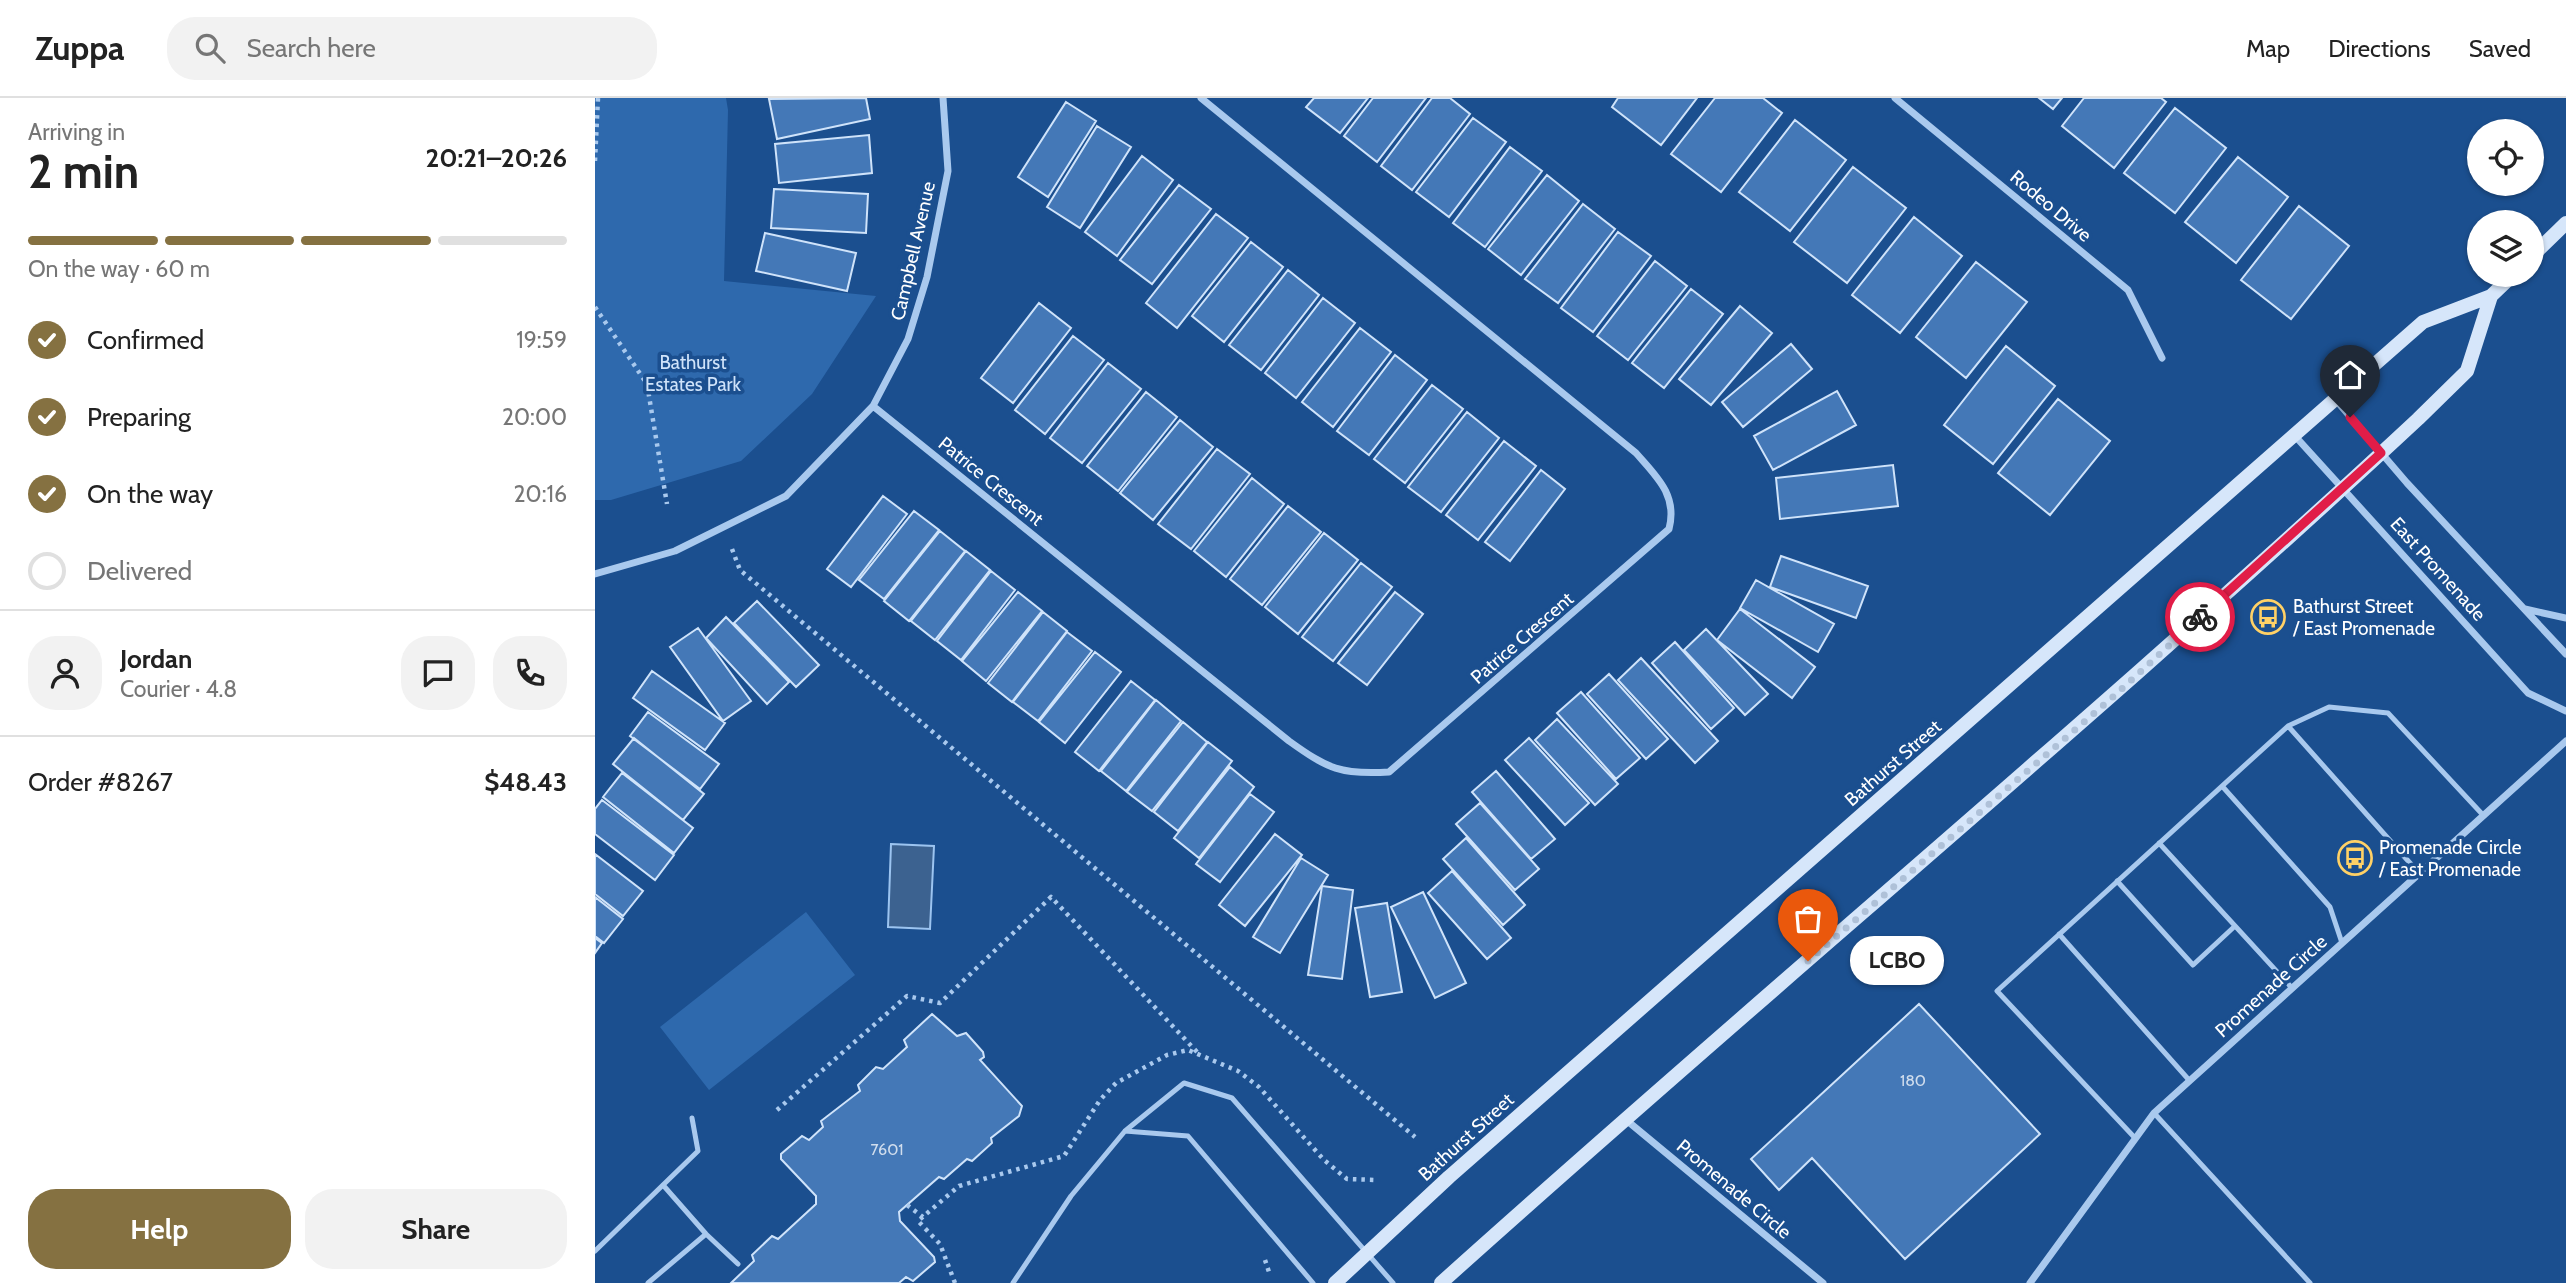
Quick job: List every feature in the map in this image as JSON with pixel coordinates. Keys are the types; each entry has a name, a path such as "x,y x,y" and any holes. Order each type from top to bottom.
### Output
{"main road":[{"path":"2544,244 2566,223"},
{"name":"Bathurst Street","path":"1335,1283 1460,1167 2423,322 2491,296 2500,287"},
{"name":"Bathurst Street","path":"1441,1283 1625,1119 2113,697 2344,488 2467,372 2491,296"}],"street":[{"name":"Campbell Avenue","path":"595,574 675,551 786,496 873,406 908,339 927,277 948,171 943,98"},
{"name":"Patrice Crescent","path":"873,406 1289,741 1324,767 1360,774 1389,772 1669,529 1673,508 1663,484 1636,453 1201,98"},
{"name":"Rodeo Drive","path":"1895,98 2127,290 2162,358"},
{"name":"East Promenade","path":"2335,399 2381,453 2566,654"},
{"name":"East Promenade","path":"2295,436 2528,693 2566,711"},
{"path":"2525,609 2566,618"},
{"name":"Promenade Circle","path":"2030,1283 2154,1113 2566,741"},
{"name":"Promenade Circle","path":"1625,1119 1823,1283"}],"lane":[{"path":"2135,1138 1997,991 2288,726 2329,707 2388,713 2483,815"},
{"path":"2288,726 2418,873"},
{"path":"2222,786 2330,907 2342,943"},
{"path":"2159,843 2292,988"},
{"path":"2117,881 2193,965 2235,926"},
{"path":"2059,934 2189,1080"},
{"path":"1013,1283 1071,1196 1125,1131 1184,1083 1232,1098 1392,1283"},
{"path":"2154,1113 2310,1283"},
{"path":"595,1251 698,1151 692,1118"},
{"path":"1125,1131 1188,1136 1313,1283"},
{"path":"663,1185 706,1234 738,1264"},
{"path":"648,1283 706,1234"}],"path":[{"path":"595,160 598,98"},
{"path":"595,307 647,384 667,504"},
{"path":"731,549 740,570 1415,1137"},
{"path":"777,1110 907,996 940,1003 1051,897 1198,1053"},
{"path":"1921,974 1933,984"},
{"path":"907,1205 923,1217"},
{"path":"1262,1251 1269,1272"}],"green space":[{"name":"Bathurst Estates Park","path":"595,98 726,98 728,110 724,281 876,296 812,394 741,461 611,500 595,500"},
{"path":"806,912 855,975 709,1090 660,1027"}],"shaded area":[{"path":"891,844 934,846 930,929 888,927"}],"building":[{"path":"866,98 870,119 777,139 769,99"},
{"path":"1314,98 1368,98 1340,133 1306,107"},
{"path":"1373,98 1426,98 1377,162 1344,136"},
{"path":"1432,98 1450,98 1470,114 1412,190 1381,166"},
{"path":"1618,98 1697,98 1661,145 1612,107"},
{"path":"1715,98 1763,98 1782,113 1721,192 1671,154"},
{"path":"2039,98 2062,98 2053,109"},
{"path":"2084,98 2161,98 2166,102 2114,168 2062,126"},
{"path":"1066,102 1096,121 1048,197 1018,177"},
{"path":"2175,108 2226,148 2175,213 2124,173"},
{"path":"1473,118 1506,142 1449,217 1416,192"},
{"path":"1795,120 1846,160 1790,231 1739,192"},
{"path":"1097,126 1131,147 1080,228 1047,207"},
{"path":"869,135 872,173 779,183 775,144"},
{"path":"1510,147 1542,171 1485,247 1453,223"},
{"path":"1142,156 1173,180 1117,256 1085,232"},
{"path":"2238,157 2288,197 2236,263 2185,222"},
{"path":"1853,167 1906,208 1847,283 1794,242"},
{"path":"1547,175 1579,201 1521,275 1488,249"},
{"path":"1179,185 1211,209 1152,284 1120,260"},
{"path":"774,189 868,194 866,233 771,228"},
{"path":"1583,204 1615,229 1558,303 1525,279"},
{"path":"2299,206 2349,246 2291,319 2241,280"},
{"path":"1216,214 1248,238 1177,328 1146,303"},
{"path":"1914,217 1962,256 1900,333 1852,295"},
{"path":"1618,232 1651,256 1593,332 1561,308"},
{"path":"765,233 856,253 847,291 756,271"},
{"path":"1251,242 1283,267 1224,342 1192,316"},
{"path":"1655,261 1687,286 1628,360 1597,336"},
{"path":"1976,262 2027,302 1966,378 1916,337"},
{"path":"1288,270 1319,295 1261,370 1229,345"},
{"path":"1691,289 1723,314 1664,388 1632,363"},
{"path":"1323,298 1355,323 1296,398 1265,373"},
{"path":"1039,303 1071,328 1013,403 981,378"},
{"path":"1740,306 1772,333 1711,405 1679,379"},
{"path":"1360,328 1391,352 1333,427 1302,402"},
{"path":"1073,336 1104,360 1045,434 1015,410"},
{"path":"1791,344 1812,369 1743,427 1722,402"},
{"path":"2006,346 2055,386 1993,464 1944,425"},
{"path":"1395,355 1427,380 1369,455 1337,431"},
{"path":"1108,363 1141,389 1082,463 1050,438"},
{"path":"1432,385 1463,409 1405,483 1374,459"},
{"path":"1837,391 1856,425 1773,470 1754,436"},
{"path":"1146,392 1177,417 1118,491 1087,466"},
{"path":"2058,399 2110,441 2050,515 1998,473"},
{"path":"1467,412 1499,438 1441,512 1408,487"},
{"path":"1180,420 1213,447 1153,520 1120,493"},
{"path":"1504,441 1536,466 1478,540 1446,515"},
{"path":"1217,449 1250,474 1191,549 1158,524"},
{"path":"1893,465 1898,506 1780,519 1776,478"},
{"path":"1541,470 1565,489 1510,561 1485,542"},
{"path":"1252,478 1284,504 1226,577 1194,551"},
{"path":"883,496 907,514 851,587 827,569"},
{"path":"1288,506 1321,532 1262,605 1230,579"},
{"path":"914,511 939,530 884,599 859,580"},
{"path":"940,531 965,551 909,621 884,601"},
{"path":"1324,533 1358,560 1298,634 1265,607"},
{"path":"966,551 990,570 935,640 911,621"},
{"path":"1781,556 1868,586 1856,618 1770,587"},
{"path":"1361,563 1392,587 1333,661 1302,637"},
{"path":"991,571 1015,590 961,660 937,641"},
{"path":"1756,580 1834,624 1818,652 1740,608"},
{"path":"1018,592 1042,611 986,681 962,661"},
{"path":"1395,592 1423,614 1367,685 1338,663"},
{"path":"757,601 819,665 796,687 734,623"},
{"path":"1740,609 1815,667 1792,698 1717,640"},
{"path":"1043,612 1067,631 1012,702 988,683"},
{"path":"726,617 789,682 767,704 706,638"},
{"path":"698,628 751,701 723,721 670,647"},
{"path":"1706,629 1768,694 1745,715 1684,650"},
{"path":"1067,632 1092,651 1038,721 1013,702"},
{"path":"1675,642 1734,708 1711,729 1652,663"},
{"path":"1095,652 1121,672 1065,743 1039,722"},
{"path":"1641,658 1718,741 1695,763 1618,680"},
{"path":"652,671 725,723 705,750 633,698"},
{"path":"1609,674 1668,739 1646,759 1587,694"},
{"path":"1131,681 1155,700 1099,771 1075,752"},
{"path":"1581,692 1640,758 1616,779 1557,713"},
{"path":"1156,700 1181,721 1126,791 1101,771"},
{"path":"648,712 719,764 700,789 630,736"},
{"path":"1557,719 1618,784 1595,805 1535,740"},
{"path":"1183,722 1207,742 1152,811 1127,792"},
{"path":"634,738 704,794 683,820 613,764"},
{"path":"1529,738 1589,803 1565,825 1505,760"},
{"path":"1208,742 1232,761 1178,831 1154,812"},
{"path":"1230,767 1254,787 1199,858 1174,838"},
{"path":"1496,771 1555,839 1531,859 1472,792"},
{"path":"622,773 693,828 674,853 603,797"},
{"path":"1250,794 1274,812 1220,882 1196,864"},
{"path":"602,800 674,855 655,880 595,834 595,809"},
{"path":"1480,803 1539,869 1515,890 1456,824"},
{"path":"1275,834 1302,855 1245,926 1219,905"},
{"path":"1466,838 1525,905 1503,925 1443,859"},
{"path":"595,854 643,891 623,916 595,894"},
{"path":"1301,858 1328,875 1280,953 1253,937"},
{"path":"1452,871 1511,938 1487,959 1428,893"},
{"path":"1322,886 1353,890 1342,979 1308,975"},
{"path":"1423,892 1466,983 1435,998 1391,907"},
{"path":"595,897 623,919 604,943 595,936"},
{"path":"1387,903 1402,992 1370,997 1355,908"},
{"path":"595,938 602,943 595,953"},
{"path":"1919,1004 2040,1134 1905,1259 1812,1158 1779,1190 1751,1159"},
{"path":"932,1014 957,1036 966,1033 983,1052 984,1057 980,1060 1022,1106 1019,1116 991,1138 992,1143 972,1161 967,1159 944,1179 939,1177 899,1212 900,1221 934,1257 935,1262 913,1281 906,1277 899,1283 731,1283 754,1261 752,1255 772,1236 778,1239 816,1204 816,1196 781,1159 781,1154 802,1136 809,1140 823,1127 821,1121 860,1091 858,1085 876,1067 883,1069 907,1047 904,1040"}],"way so far":[{"path":"1808,961 2113,697 2200,617"}],"place":[{"name":"Bathurst Street / East Promenade","path":"2268,617"},
{"name":"Promenade Circle / East Promenade","path":"2355,858"},
{"name":"LCBO","path":"1808,961"}],"route":[{"path":"2200,617 2381,453 2350,417"}]}
